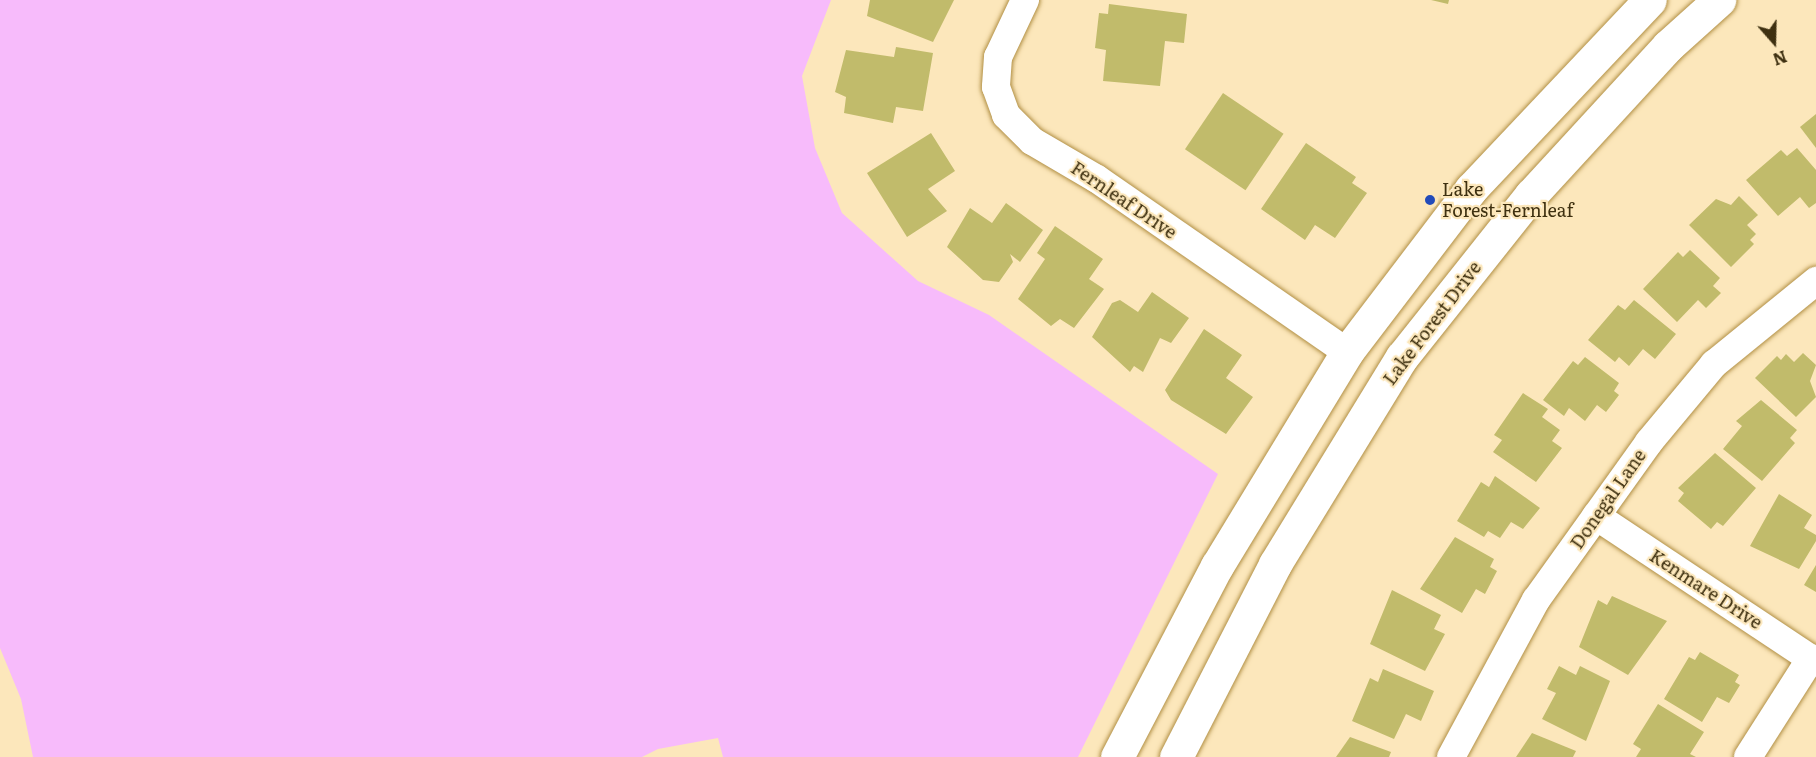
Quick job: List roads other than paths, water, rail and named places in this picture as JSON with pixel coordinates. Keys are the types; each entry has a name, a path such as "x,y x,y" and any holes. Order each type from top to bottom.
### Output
{"main road":[{"path":"1117,757 1217,566 1347,352 1471,189 1650,0"},
{"name":"Lake Forest Drive","path":"1176,757 1275,564 1402,357 1531,195 1668,46 1719,0"}],"street":[{"name":"Fernleaf Drive","path":"1024,0 998,57 996,87 1006,115 1032,141 1097,179 1347,352"},
{"name":"Donegal Lane","path":"1451,757 1536,600 1648,442 1714,364 1816,280"},
{"name":"Kenmare Drive","path":"1596,516 1814,660"},
{"path":"1748,757 1814,660"}],"place":[{"name":"Lake Forest-Fernleaf","path":"1430,200"}]}
